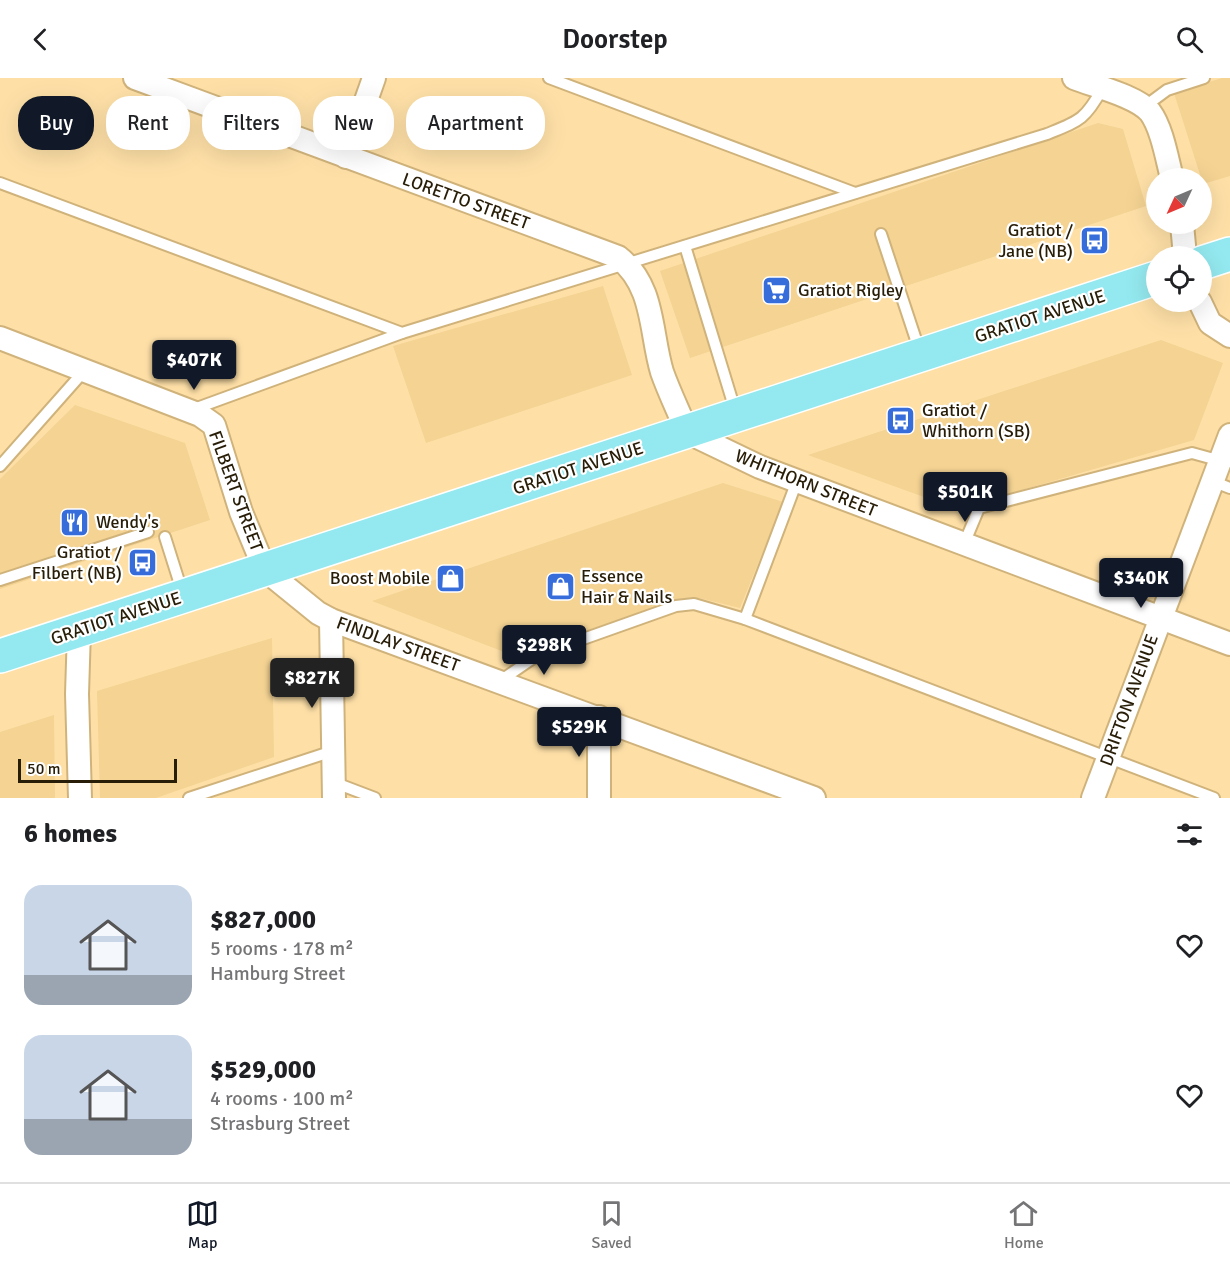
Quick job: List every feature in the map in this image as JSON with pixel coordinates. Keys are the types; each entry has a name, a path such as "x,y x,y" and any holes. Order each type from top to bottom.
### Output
{"main road":[{"path":"1212,260 1230,254"},
{"name":"GRATIOT AVENUE","path":"0,656 1146,281"}],"street":[{"name":"LORETTO STREET","path":"135,78 618,257 632,268 651,310 662,371 687,432"},
{"path":"346,157 375,78"},
{"path":"1074,78 1138,102 1144,107 1156,123 1169,168"},
{"path":"1205,312 1210,323 1230,336"},
{"name":"FILBERT STREET","path":"0,338 200,415 214,425 241,512 265,570"},
{"name":"WHITHORN STREET","path":"687,432 797,482 1230,644"},
{"name":"DRIFTON AVENUE","path":"1093,798 1160,618 1221,476 1230,435"},
{"name":"FINDLAY STREET","path":"265,570 318,613 331,620 814,798"},
{"path":"331,620 334,790"},
{"path":"79,630 77,694 80,798"},
{"path":"598,717 599,798"}],"lane":[{"path":"549,78 855,193"},
{"path":"1144,107 1167,90 1204,78"},
{"path":"189,411 402,333 1047,134 1077,121 1091,110 1102,89"},
{"path":"0,183 402,333"},
{"path":"881,234 921,355"},
{"path":"685,246 736,416"},
{"path":"0,466 85,370"},
{"path":"964,544 980,508 1192,453 1221,476"},
{"path":"745,619 797,482"},
{"path":"0,580 148,532"},
{"path":"165,537 183,596"},
{"path":"499,681 532,659 555,649 676,606 694,604 745,619 1214,798"},
{"path":"189,798 333,752"},
{"path":"334,790 375,798"}],"shaded area":[{"path":"1222,78 1230,78 1230,176 1212,181 1212,168 1198,168 1174,93"},
{"path":"1098,123 1123,129 1146,206 690,358 660,271"},
{"path":"603,286 632,375 426,443 393,346"},
{"path":"1161,340 1223,363 1194,440 957,509 808,455"},
{"path":"75,405 185,443 210,520 0,589 0,479"},
{"path":"723,483 783,502 740,608 699,598 522,659 372,601"},
{"path":"272,638 274,757 156,798 100,798 97,691"},
{"path":"54,715 55,798 0,798 0,732"}],"place":[{"name":"Gratiot / Jane (NB)","path":"1094,240"},
{"name":"Gratiot Rigley","path":"777,290"},
{"name":"Gratiot / Whithorn (SB)","path":"901,420"},
{"name":"Wendy's","path":"75,522"},
{"name":"Gratiot / Filbert (NB)","path":"143,562"},
{"name":"Boost Mobile","path":"451,578"},
{"name":"Essence Hair & Nails","path":"560,586"}]}
